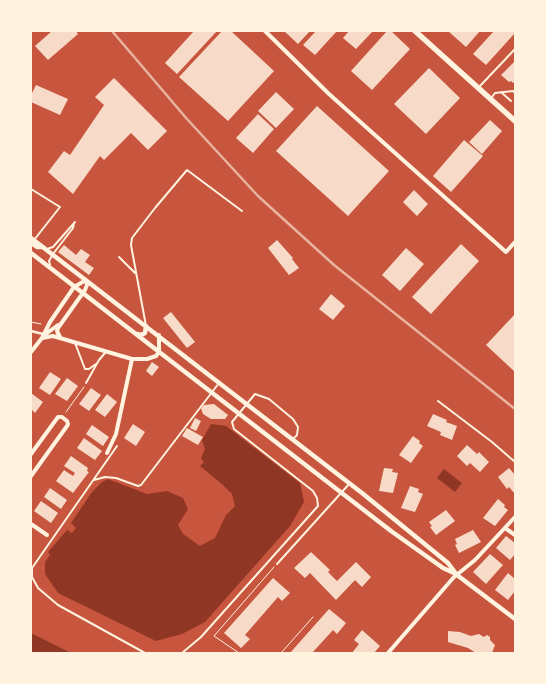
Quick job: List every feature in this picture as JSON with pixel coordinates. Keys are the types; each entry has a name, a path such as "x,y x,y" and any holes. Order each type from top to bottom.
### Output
{"main road":[{"path":"415,31 515,121"}],"street":[{"path":"265,31 329,94 506,252 515,242"},
{"path":"32,240 53,254 159,335 246,405 350,483 448,563 457,575"},
{"path":"31,253 391,531 443,568 457,575 515,619"},
{"path":"31,352 74,287 86,280"},
{"path":"60,337 57,331 60,324 83,294 87,287 86,280"},
{"path":"42,336 60,324"},
{"path":"135,334 143,334 146,331 146,326"},
{"path":"31,330 42,336 60,337 67,341 132,359 147,360 156,356 159,352 159,335"},
{"path":"107,453 116,434 132,359"},
{"path":"31,454 58,417 62,417 67,421 68,424 32,473"},
{"path":"280,446 291,438"},
{"path":"388,653 457,575 475,560 515,517"},
{"path":"31,524 47,535"},
{"path":"505,528 515,535"}],"lane":[{"path":"478,88 515,49"},
{"path":"490,98 495,93 514,90"},
{"path":"501,92 511,101"},
{"path":"146,326 131,245 132,238 162,200 187,170 242,210"},
{"path":"31,188 60,207 32,240"},
{"path":"45,248 53,247 74,222 73,228 53,254 49,263 52,269"},
{"path":"119,256 136,275"},
{"path":"75,343 85,369 89,369 96,364"},
{"path":"86,383 96,364 107,351"},
{"path":"92,481 105,477 116,478 138,486 141,485 219,383"},
{"path":"182,653 201,636 318,506 317,498 313,491 234,429 232,422 255,394 270,399 293,420 298,427 296,435 291,438"},
{"path":"438,401 515,462"},
{"path":"117,446 32,568 32,577 38,588 58,605 145,653"},
{"path":"277,564 350,483"}],"path":[{"path":"31,322 44,325"},
{"path":"62,417 86,383"},
{"path":"238,653 214,636 277,564"},
{"path":"281,653 313,617"}],"shaded area":[{"path":"211,424 226,426 300,483 304,502 290,526 205,622 182,634 156,641 58,593 45,574 45,562 50,555 48,552 67,530 72,533 76,528 71,523 92,492 108,479 147,494 167,491 183,498 188,509 178,525 183,534 200,546 215,538 226,515 235,506 232,494 200,466 204,462 201,458 205,449 202,440"},
{"path":"444,469 462,483 455,492 437,478"},
{"path":"31,633 67,651 70,653 31,653"}],"building":[{"path":"52,31 76,31 78,34 48,60 35,46"},
{"path":"194,31 217,31 177,74 165,63"},
{"path":"222,31 231,31 274,71 228,121 179,77"},
{"path":"284,31 310,31 298,44"},
{"path":"316,31 337,31 315,55 303,45"},
{"path":"349,31 373,31 356,49 343,38"},
{"path":"387,31 391,31 410,49 372,90 351,71"},
{"path":"448,31 480,31 466,47"},
{"path":"494,31 515,31 515,33 486,65 473,54"},
{"path":"515,61 515,81 513,83 501,75"},
{"path":"429,68 460,98 426,134 394,104"},
{"path":"114,78 167,131 148,150 131,133 104,160 100,156 73,194 48,172 64,151 70,155 104,105 95,97"},
{"path":"36,85 68,99 60,115 31,102 31,95"},
{"path":"276,92 294,109 276,128 258,111"},
{"path":"317,106 389,171 348,216 276,151"},
{"path":"258,114 274,129 253,153 236,138"},
{"path":"490,120 502,131 482,154 469,142"},
{"path":"464,140 483,156 451,192 433,176"},
{"path":"414,190 428,204 417,216 403,202"},
{"path":"277,240 299,268 289,275 268,248"},
{"path":"461,244 479,261 431,314 412,297"},
{"path":"64,245 76,255 81,249 90,255 85,262 94,268 89,275 58,252"},
{"path":"406,248 424,264 400,291 382,275"},
{"path":"331,294 345,306 333,320 319,309"},
{"path":"171,312 195,342 187,348 163,318"},
{"path":"515,314 515,372 486,345"},
{"path":"152,362 159,367 152,376 146,371"},
{"path":"50,372 61,379 50,395 39,388"},
{"path":"67,378 78,386 67,401 55,394"},
{"path":"91,388 101,395 89,411 79,404"},
{"path":"31,393 43,402 35,413 31,409"},
{"path":"107,394 117,402 105,417 95,410"},
{"path":"214,404 228,415 225,419 211,419 203,414 201,408 204,405"},
{"path":"433,414 457,426 452,440 440,435 441,432 427,426"},
{"path":"195,418 201,421 196,431 190,428"},
{"path":"133,424 145,432 136,446 124,438"},
{"path":"92,425 109,437 103,446 86,434"},
{"path":"187,428 203,437 198,445 182,436"},
{"path":"413,436 423,446 411,463 399,455"},
{"path":"84,438 102,451 95,460 77,448"},
{"path":"467,445 477,454 479,452 489,462 480,472 470,463 467,466 457,456"},
{"path":"71,456 88,468 87,471 89,472 73,493 56,481 64,470 73,476 75,473 64,466"},
{"path":"384,468 393,469 392,472 398,473 393,493 379,491"},
{"path":"509,468 515,475 515,494 509,487 507,489 498,477"},
{"path":"410,486 419,489 418,492 423,494 415,512 401,508"},
{"path":"50,488 67,500 61,509 44,497"},
{"path":"498,499 508,510 495,526 483,518"},
{"path":"41,501 58,513 51,523 34,511"},
{"path":"446,510 455,521 436,535 429,522"},
{"path":"473,530 481,542 459,553 455,545 457,544 455,539"},
{"path":"506,536 515,543 515,554 510,560 496,548"},
{"path":"311,552 330,570 328,572 337,581 356,562 371,577 362,587 355,580 336,600 310,573 305,578 294,568"},
{"path":"490,554 503,565 486,584 473,572"},
{"path":"508,573 515,579 515,591 508,600 495,590"},
{"path":"273,578 290,593 282,601 278,597 245,635 250,639 241,648 224,633"},
{"path":"329,609 346,623 337,634 333,630 312,653 290,653"},
{"path":"362,630 380,646 374,653 352,653 359,644 354,640"},
{"path":"448,631 460,632 471,636 479,634 484,637 487,635 495,645 492,653 476,653 468,648 448,642"}],"railway":[{"path":"112,31 187,119 258,196 334,265 515,409"}]}
